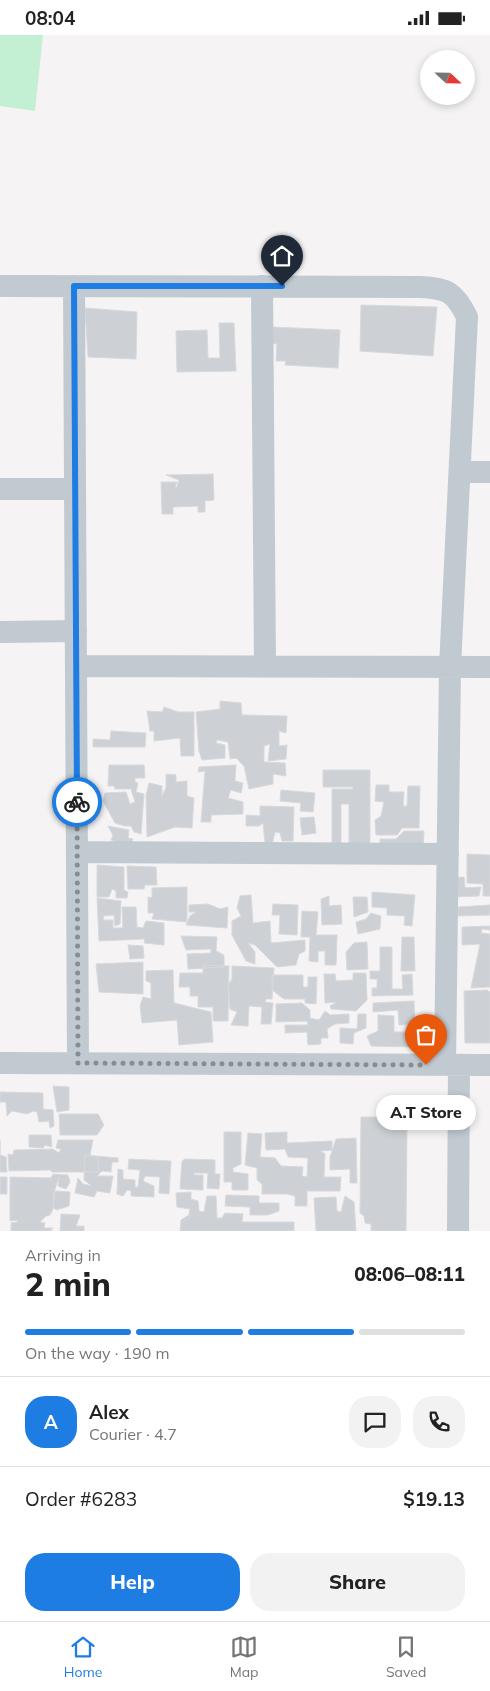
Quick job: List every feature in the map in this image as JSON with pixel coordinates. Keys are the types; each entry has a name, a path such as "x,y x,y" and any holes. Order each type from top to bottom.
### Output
{"street":[{"path":"0,286 441,288 458,299 467,317 450,667 448,854 452,1065 458,1231"},
{"path":"74,286 78,1063"},
{"path":"262,286 265,667"},
{"path":"460,472 490,472"},
{"path":"0,489 75,489"},
{"path":"0,632 76,631"},
{"path":"76,666 490,667"},
{"path":"77,852 448,854"},
{"path":"0,1063 490,1065"}],"green space":[{"path":"0,35 43,35 35,111 0,106"}],"building":[{"path":"361,305 437,307 433,356 360,351"},
{"path":"85,308 137,312 136,359 88,357"},
{"path":"219,323 234,323 236,371 177,372 176,331 207,330 208,358 220,358"},
{"path":"272,327 340,330 338,368 285,365 286,361 276,361 277,344 269,343"},
{"path":"213,474 214,500 205,501 205,512 198,512 198,506 173,507 173,514 162,514 161,482 177,482 175,487 177,487 179,480 166,475"},
{"path":"220,701 241,703 242,715 287,716 286,733 279,731 279,746 287,745 286,759 268,761 270,744 264,746 264,762 285,763 286,776 273,774 273,784 249,789 244,766 236,758 230,759 228,742 217,740 216,743 225,745 225,758 202,760 199,751 196,712 220,709"},
{"path":"164,707 178,712 194,712 194,756 181,756 180,738 154,741 154,731 150,731 147,711 162,712"},
{"path":"111,731 146,733 145,747 93,747 93,739 110,740"},
{"path":"109,765 144,765 145,778 135,778 135,782 138,783 136,792 144,794 141,834 134,832 131,826 115,823 103,801 105,793 126,792 130,804 135,802 131,789 115,789 114,786 108,786"},
{"path":"236,765 235,781 243,783 241,793 231,790 228,798 243,802 243,814 211,815 211,822 201,822 205,771 198,772 199,767"},
{"path":"323,770 370,770 370,845 349,845 349,804 341,804 341,843 332,843 332,789 353,789 353,787 323,787"},
{"path":"166,774 176,775 176,782 187,781 187,796 194,798 192,828 175,827 147,837 146,796 149,783 162,786 162,796 166,788"},
{"path":"376,785 389,785 389,792 404,792 403,806 407,806 408,786 420,786 419,828 402,828 397,835 376,835 375,820 381,816 384,802 375,801"},
{"path":"281,790 315,793 313,812 300,811 301,803 280,801"},
{"path":"260,806 294,807 293,841 282,841 280,833 275,832 272,845 265,843 263,823 259,826 246,826 246,815 260,816"},
{"path":"314,817 316,833 302,835 300,818"},
{"path":"108,826 129,830 128,838 133,839 130,846 111,840 113,835"},
{"path":"404,831 424,831 423,851 380,850 380,839 396,839"},
{"path":"467,854 490,855 490,896 483,896 483,884 467,883"},
{"path":"97,865 124,867 124,890 128,892 127,898 116,898 116,891 112,889 109,897 97,897"},
{"path":"127,866 156,867 157,885 145,885 144,889 128,889"},
{"path":"464,877 465,888 481,887 479,896 451,897 449,878"},
{"path":"187,887 187,922 152,919 154,913 148,913 148,897 152,898 152,888"},
{"path":"372,892 415,895 412,926 404,925 405,916 387,915 387,908 372,907"},
{"path":"251,895 253,923 270,921 271,943 305,940 305,951 299,954 296,965 277,967 255,945 248,943 255,952 255,964 246,961 232,935 232,921 241,916 237,908 240,896"},
{"path":"329,896 329,906 341,905 342,924 322,925 321,899"},
{"path":"353,897 367,897 368,912 354,917"},
{"path":"97,898 121,901 120,924 115,926 114,915 103,916 104,920 113,920 113,928 123,928 122,907 136,907 137,927 143,928 146,921 164,923 164,945 144,943 145,939 99,941"},
{"path":"208,904 220,909 228,907 227,928 186,925 190,916 196,912 189,912 189,905"},
{"path":"273,904 298,905 297,935 279,934 280,915 272,915"},
{"path":"490,905 490,915 458,916 458,907"},
{"path":"302,911 318,912 316,935 337,935 336,965 325,965 325,951 318,951 318,962 309,961 310,937 301,937"},
{"path":"371,913 381,916 380,929 358,934 356,922 366,919"},
{"path":"490,926 490,930 482,929 481,933 490,934 490,987 471,988 480,944 462,945 462,927"},
{"path":"181,936 217,937 216,951 224,955 224,967 188,969 187,954 211,953 211,949 186,950"},
{"path":"402,937 414,937 415,971 401,971"},
{"path":"367,942 368,969 347,970 346,952 354,943"},
{"path":"128,945 143,946 144,958 130,959"},
{"path":"380,947 392,947 392,989 403,989 402,975 412,974 413,995 372,996 372,988 377,988 377,979 370,979 370,971 380,971"},
{"path":"143,962 143,994 99,992 96,964"},
{"path":"203,965 229,966 228,1021 213,1021 213,1007 198,1007 198,996 190,996 190,987 179,987 180,973 203,973"},
{"path":"232,966 274,968 272,999 266,999 265,1002 273,1003 271,1024 261,1024 262,1007 249,1006 248,1026 231,1025 237,1012 230,1009 228,985 232,979"},
{"path":"173,970 174,1003 211,1012 213,1042 179,1045 177,1020 142,1023 140,1006 143,997 151,999 151,983 146,981 146,971"},
{"path":"353,973 366,973 367,1000 356,1011 331,1009 330,1006 337,1002 325,1003 324,974 335,974 336,981 353,980"},
{"path":"272,975 303,975 303,987 308,987 308,977 317,977 316,1004 305,1003 305,999 284,999 272,990"},
{"path":"487,990 490,992 490,1043 465,1043 464,991"},
{"path":"414,1001 415,1024 399,1025 398,1010 373,1012 373,1003"},
{"path":"302,1003 310,1010 310,1018 319,1020 325,1011 330,1015 349,1014 349,1023 335,1024 327,1029 328,1038 321,1038 321,1044 308,1045 307,1032 285,1033 285,1025 308,1025 307,1021 276,1022 276,1004"},
{"path":"358,1014 366,1014 366,1028 354,1033 353,1044 340,1043 340,1028 357,1029"},
{"path":"378,1015 394,1016 394,1032 418,1032 418,1047 371,1046 367,1036 378,1031"},
{"path":"53,1086 69,1087 69,1110 57,1112"},
{"path":"0,1092 43,1093 43,1109 53,1110 54,1126 50,1128 49,1121 39,1122 37,1112 33,1111 27,1114 12,1111 7,1116 6,1102 0,1102"},
{"path":"59,1114 98,1114 104,1125 97,1135 60,1135"},
{"path":"361,1117 400,1117 407,1124 406,1231 371,1231 371,1224 365,1223 364,1216 360,1213"},
{"path":"224,1132 241,1132 241,1164 233,1168 233,1172 248,1174 248,1190 232,1190 232,1182 224,1182"},
{"path":"287,1132 287,1143 332,1141 332,1150 321,1151 325,1154 324,1177 341,1177 340,1191 307,1191 307,1206 295,1206 295,1196 287,1194 262,1194 262,1184 257,1180 257,1168 245,1165 248,1133 262,1134 260,1157 275,1158 281,1166 303,1167 302,1176 307,1177 308,1158 288,1157 285,1149 266,1150 265,1133"},
{"path":"29,1135 51,1135 52,1147 45,1145 43,1148 29,1147"},
{"path":"356,1138 357,1183 350,1183 350,1169 330,1170 330,1157 336,1139"},
{"path":"58,1140 93,1140 90,1155 98,1157 99,1172 9,1171 8,1154 13,1155 14,1150 53,1149 59,1153 61,1149 56,1148"},
{"path":"0,1155 6,1157 7,1172 0,1172"},
{"path":"85,1155 118,1158 118,1162 112,1162 111,1172 102,1171 97,1176 113,1176 110,1193 97,1191 94,1197 75,1193 78,1178 83,1184 92,1186 84,1180"},
{"path":"129,1159 171,1161 169,1194 159,1193 160,1177 145,1176 143,1181 154,1186 154,1197 131,1196 131,1191 127,1190 123,1196 117,1194 118,1169 123,1170 123,1179 135,1180 135,1187 138,1187 140,1170 128,1169"},
{"path":"185,1159 215,1160 215,1174 220,1174 219,1189 207,1188 208,1173 194,1173 194,1175 203,1175 203,1190 180,1189 182,1161"},
{"path":"53,1174 68,1175 70,1182 66,1189 58,1186 59,1177 54,1192 53,1209 50,1215 40,1222 45,1223 44,1228 53,1228 51,1231 11,1231 11,1223 17,1222 17,1220 10,1221 10,1177 51,1178"},
{"path":"0,1177 7,1177 7,1194 0,1194"},
{"path":"55,1191 70,1192 69,1206 56,1210 53,1207"},
{"path":"191,1192 191,1199 198,1201 199,1211 204,1212 207,1196 216,1196 217,1218 222,1218 225,1213 243,1214 242,1222 294,1222 294,1231 180,1231 181,1220 189,1215 190,1209 177,1207 176,1193"},
{"path":"226,1195 259,1196 259,1203 279,1203 279,1211 268,1215 250,1215 250,1207 225,1206"},
{"path":"345,1196 354,1202 356,1231 316,1231 314,1198 336,1197 337,1211 341,1212"},
{"path":"61,1214 80,1215 76,1226 84,1226 84,1231 60,1231"}],"way so far":[{"path":"77,802 78,1063 426,1065"}],"place":[{"name":"A.T Store","path":"426,1065"}],"route":[{"path":"77,802 74,286 282,286"}]}
